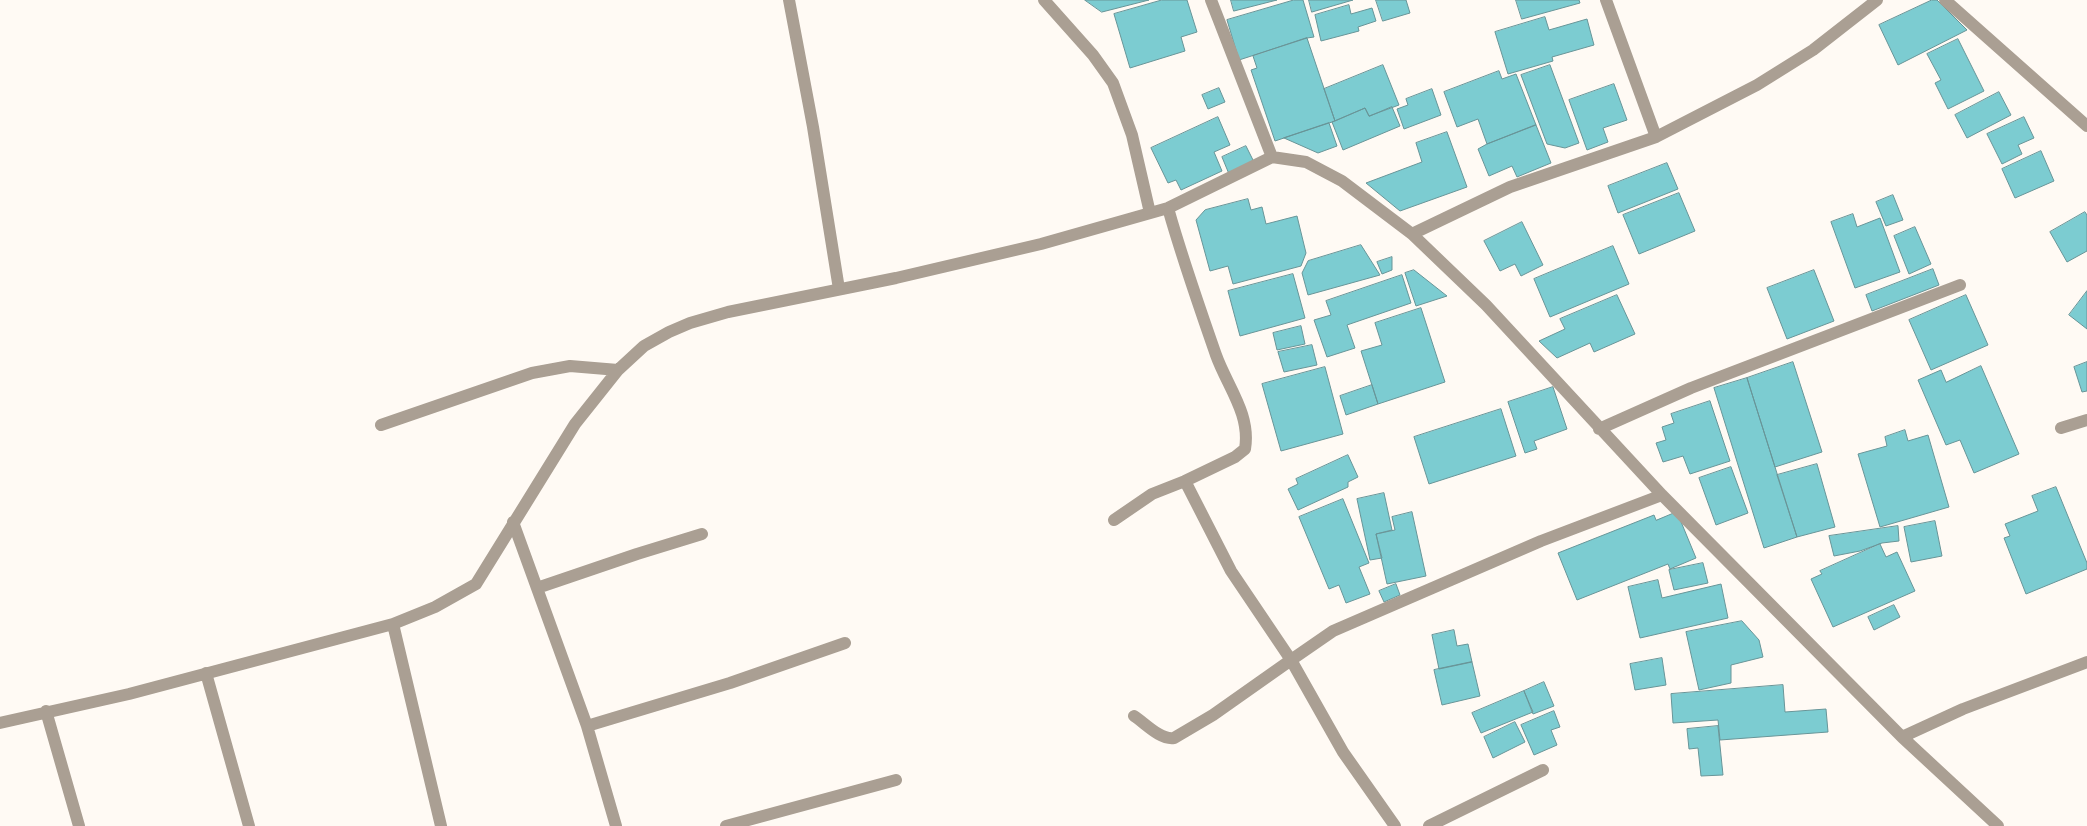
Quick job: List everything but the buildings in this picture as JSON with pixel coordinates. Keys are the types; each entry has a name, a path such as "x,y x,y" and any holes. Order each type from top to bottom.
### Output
{"street":[{"path":"789,0 813,127 839,289"},
{"path":"1044,0 1093,55 1113,84 1132,135 1150,213"},
{"path":"1211,0 1272,157"},
{"path":"1606,0 1656,137"},
{"path":"1412,234 1510,187 1656,137 1757,85 1813,50 1877,0"},
{"path":"1945,0 2087,126"},
{"path":"0,722 129,694 393,624 435,607 476,584 575,424 618,370 644,346 690,322 728,312 1041,244 1168,208 1272,157 1306,162 1342,181 1412,234 1486,306 1662,495 1902,737 1998,826"},
{"path":"1114,520 1152,494 1185,481 1235,457 1245,449 1247,438 1244,419 1219,363 1184,266 1168,208"},
{"path":"1599,428 1690,388 1960,285"},
{"path":"381,425 532,373 570,366 618,370"},
{"path":"2061,428 2087,420"},
{"path":"1185,481 1231,571 1291,660 1343,752 1395,826"},
{"path":"1134,716 1161,735 1169,739 1174,738 1221,709 1333,631 1541,541 1662,495"},
{"path":"513,522 587,726 616,826"},
{"path":"537,588 702,534"},
{"path":"393,624 441,826"},
{"path":"587,726 730,683 845,644"},
{"path":"1902,737 1963,709 2087,662"},
{"path":"206,673 249,826"},
{"path":"46,711 79,826"},
{"path":"1428,826 1543,770"},
{"path":"726,826 896,780"}]}
